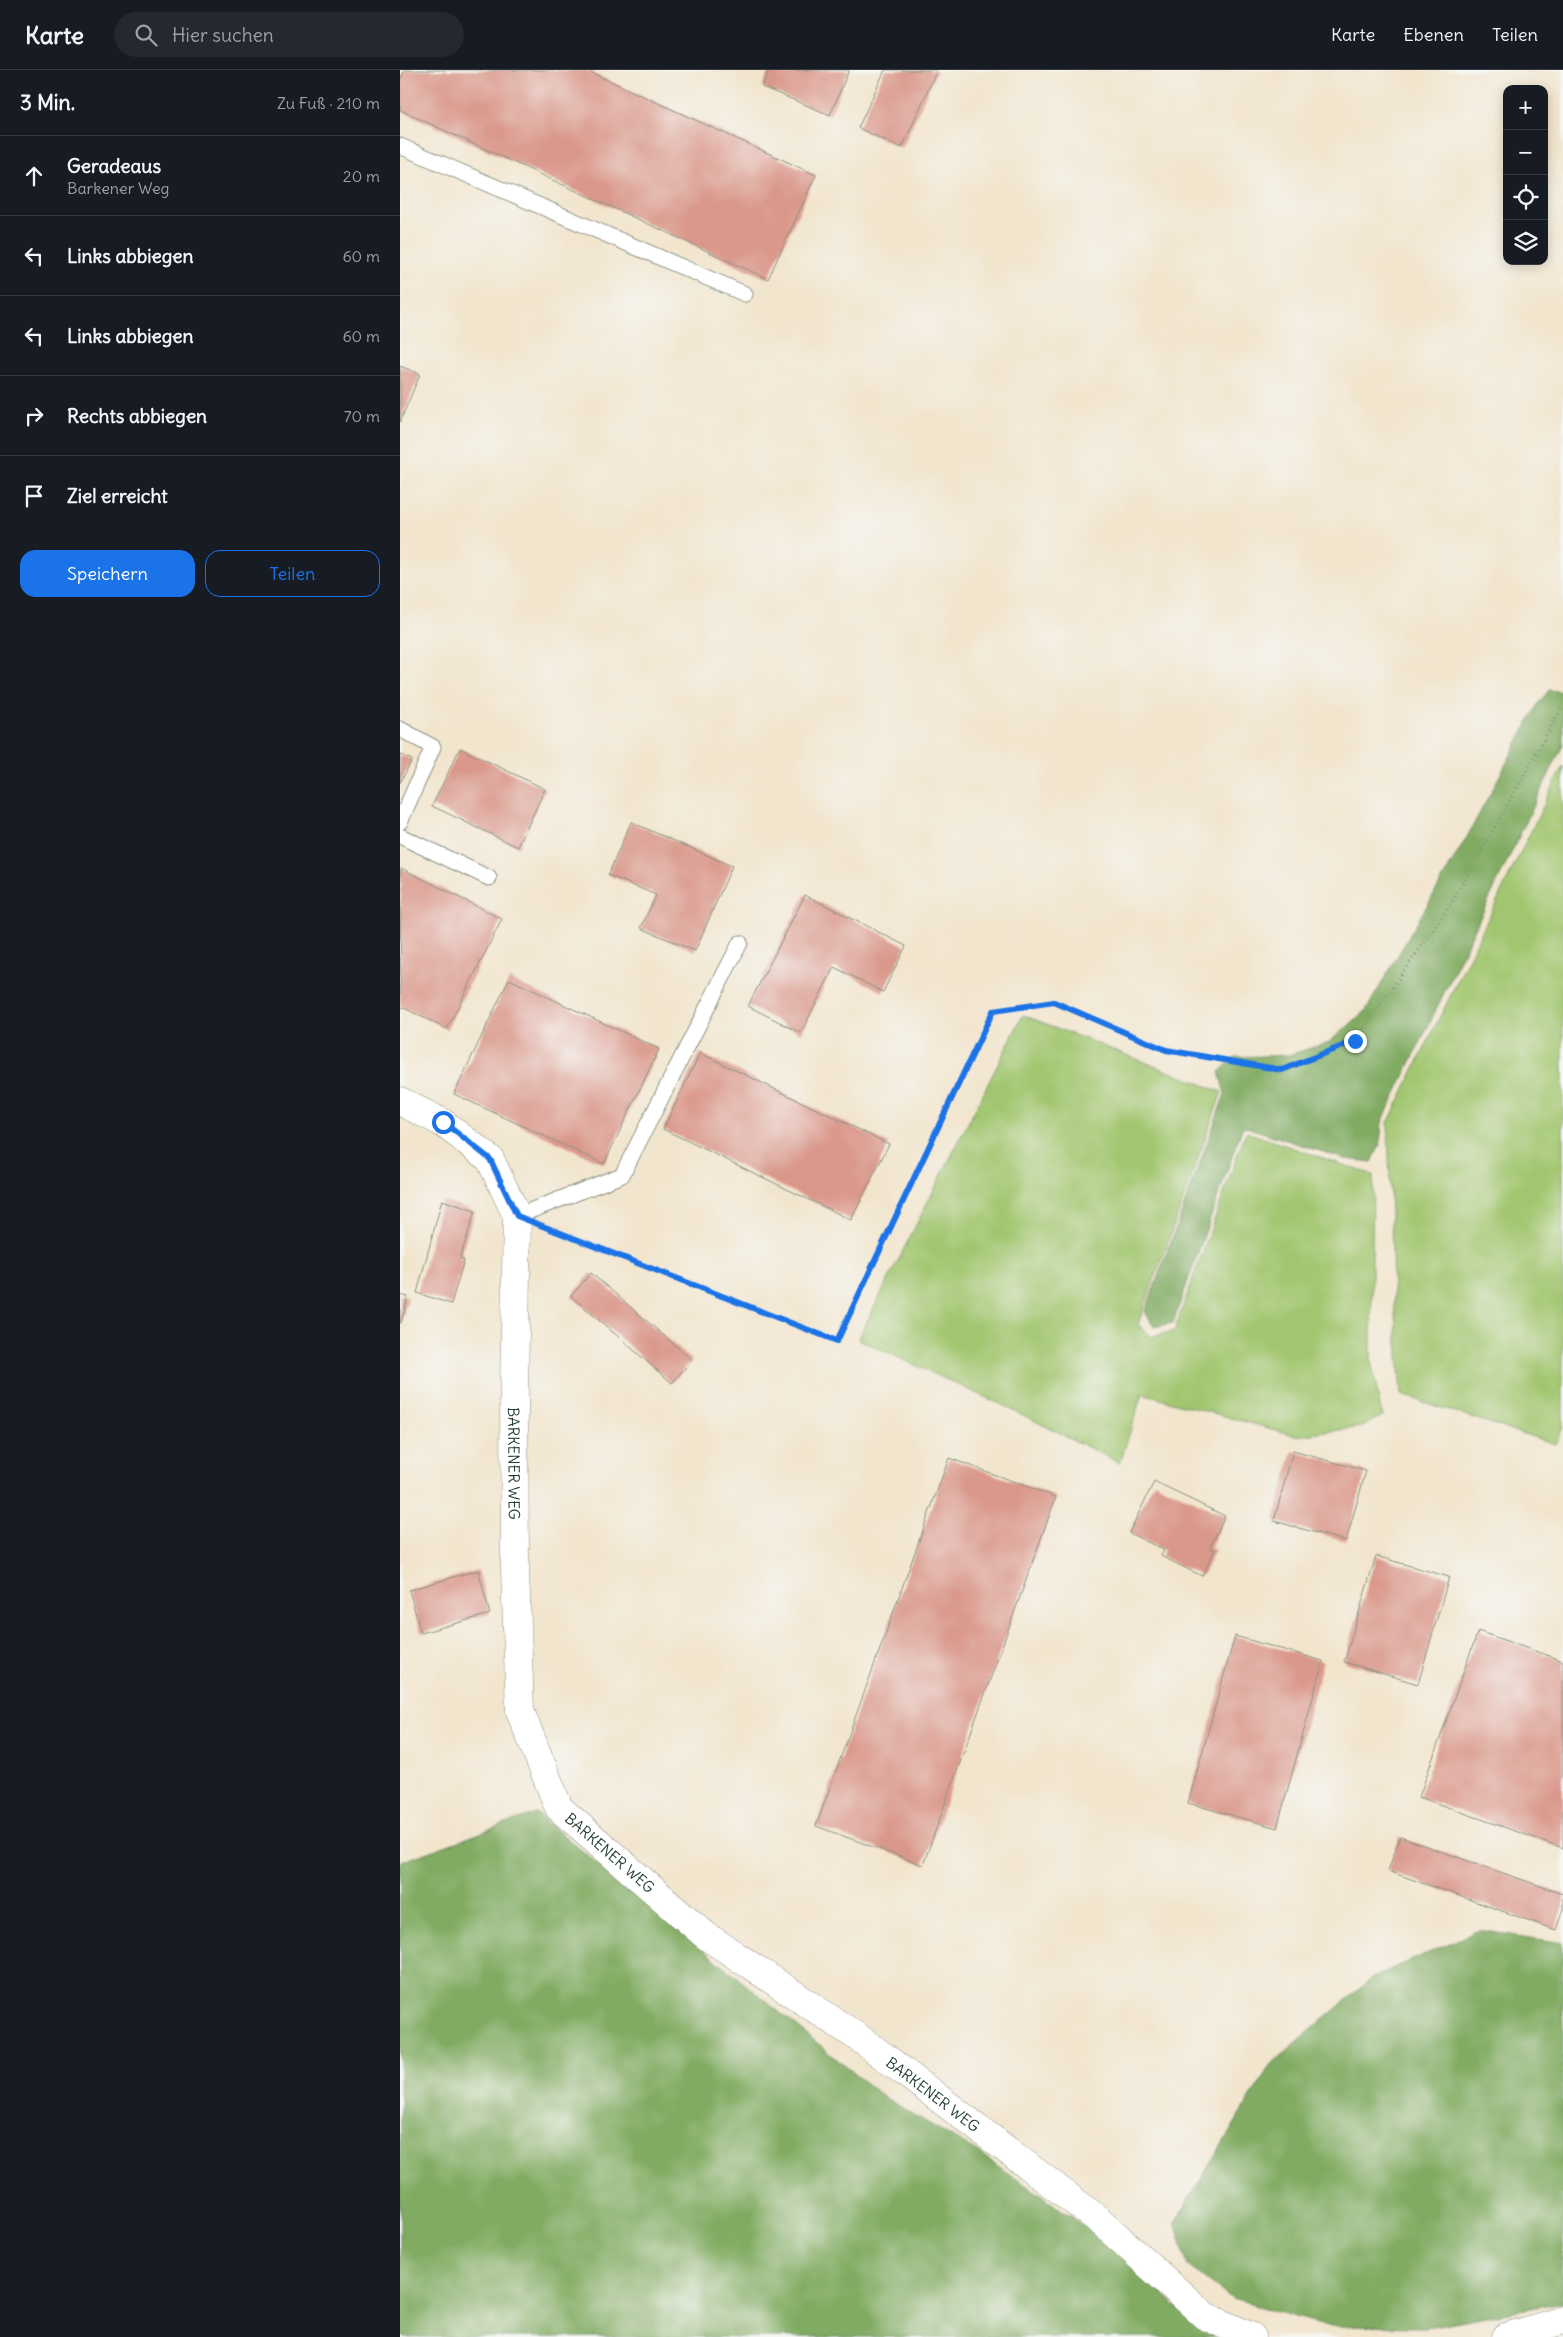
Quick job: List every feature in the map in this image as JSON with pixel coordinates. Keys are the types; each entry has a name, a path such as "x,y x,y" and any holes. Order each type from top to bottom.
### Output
{"street":[{"name":"BARKENER WEG","path":"400,1101 443,1122 490,1159 517,1216 514,1399 515,1570 520,1711 560,1808 705,1936 862,2040 1083,2208 1205,2316 1252,2337"},
{"path":"1506,2337 1563,2320"}],"lane":[{"path":"400,146 745,294"},
{"path":"400,729 433,746 400,822"},
{"path":"400,836 489,878"},
{"path":"517,1216 622,1175 740,943"}],"path":[{"path":"517,1216 837,1341 993,1011 1054,1002 1166,1050 1282,1070 1355,1041 1451,904 1563,706"}],"green space":[{"path":"1549,690 1563,692 1563,745 1382,1122 1380,1145 1372,1162 1345,1159 1243,1126 1173,1323 1154,1327 1145,1312 1225,1094 1219,1072 1235,1057 1289,1055 1329,1042 1365,1012 1467,837 1538,704"},
{"path":"1563,766 1563,1428 1555,1444 1401,1395 1393,1288 1388,1123"},
{"path":"1023,1015 1222,1092 1138,1324 1151,1337 1174,1331 1246,1132 1373,1175 1371,1361 1382,1416 1362,1427 1298,1436 1142,1394 1120,1463 1015,1411 858,1339"},
{"path":"536,1813 882,2096 976,2151 1114,2246 1191,2320 1215,2337 405,2337 400,2335 400,1862"},
{"path":"1479,1930 1563,1943 1563,2302 1427,2327 1328,2326 1232,2299 1188,2266 1175,2222 1271,2064 1372,1978"}],"building":[{"path":"405,70 586,70 816,175 768,279 400,110 400,80"},
{"path":"769,70 849,70 830,115 762,87"},
{"path":"885,70 937,70 902,148 858,128"},
{"path":"400,366 420,374 400,422"},
{"path":"460,748 545,789 518,847 432,806"},
{"path":"400,754 412,760 400,783"},
{"path":"631,822 732,866 695,951 641,928 656,895 608,875"},
{"path":"401,868 502,919 447,1029 400,1006"},
{"path":"805,895 906,946 883,992 834,967 801,1033 748,1006"},
{"path":"509,979 659,1049 604,1164 454,1094"},
{"path":"700,1053 889,1144 851,1220 663,1129"},
{"path":"442,1200 475,1211 460,1258 464,1260 451,1304 417,1293"},
{"path":"591,1273 692,1360 672,1383 571,1296"},
{"path":"400,1295 408,1297 401,1323 400,1323"},
{"path":"1293,1451 1366,1471 1346,1541 1274,1521"},
{"path":"949,1458 1056,1497 923,1865 816,1826"},
{"path":"1154,1482 1225,1516 1210,1548 1215,1550 1202,1576 1161,1556 1164,1550 1129,1533"},
{"path":"1376,1556 1449,1577 1418,1684 1344,1662"},
{"path":"478,1570 490,1614 421,1633 409,1590"},
{"path":"1478,1631 1563,1661 1563,1848 1419,1797"},
{"path":"1235,1636 1323,1661 1277,1828 1188,1803"},
{"path":"1400,1837 1563,1894 1563,1909 1556,1930 1388,1871"}],"route":[{"path":"443,1122 490,1159 517,1216 837,1341 993,1011 1054,1002 1166,1050 1282,1070 1355,1041"}]}
